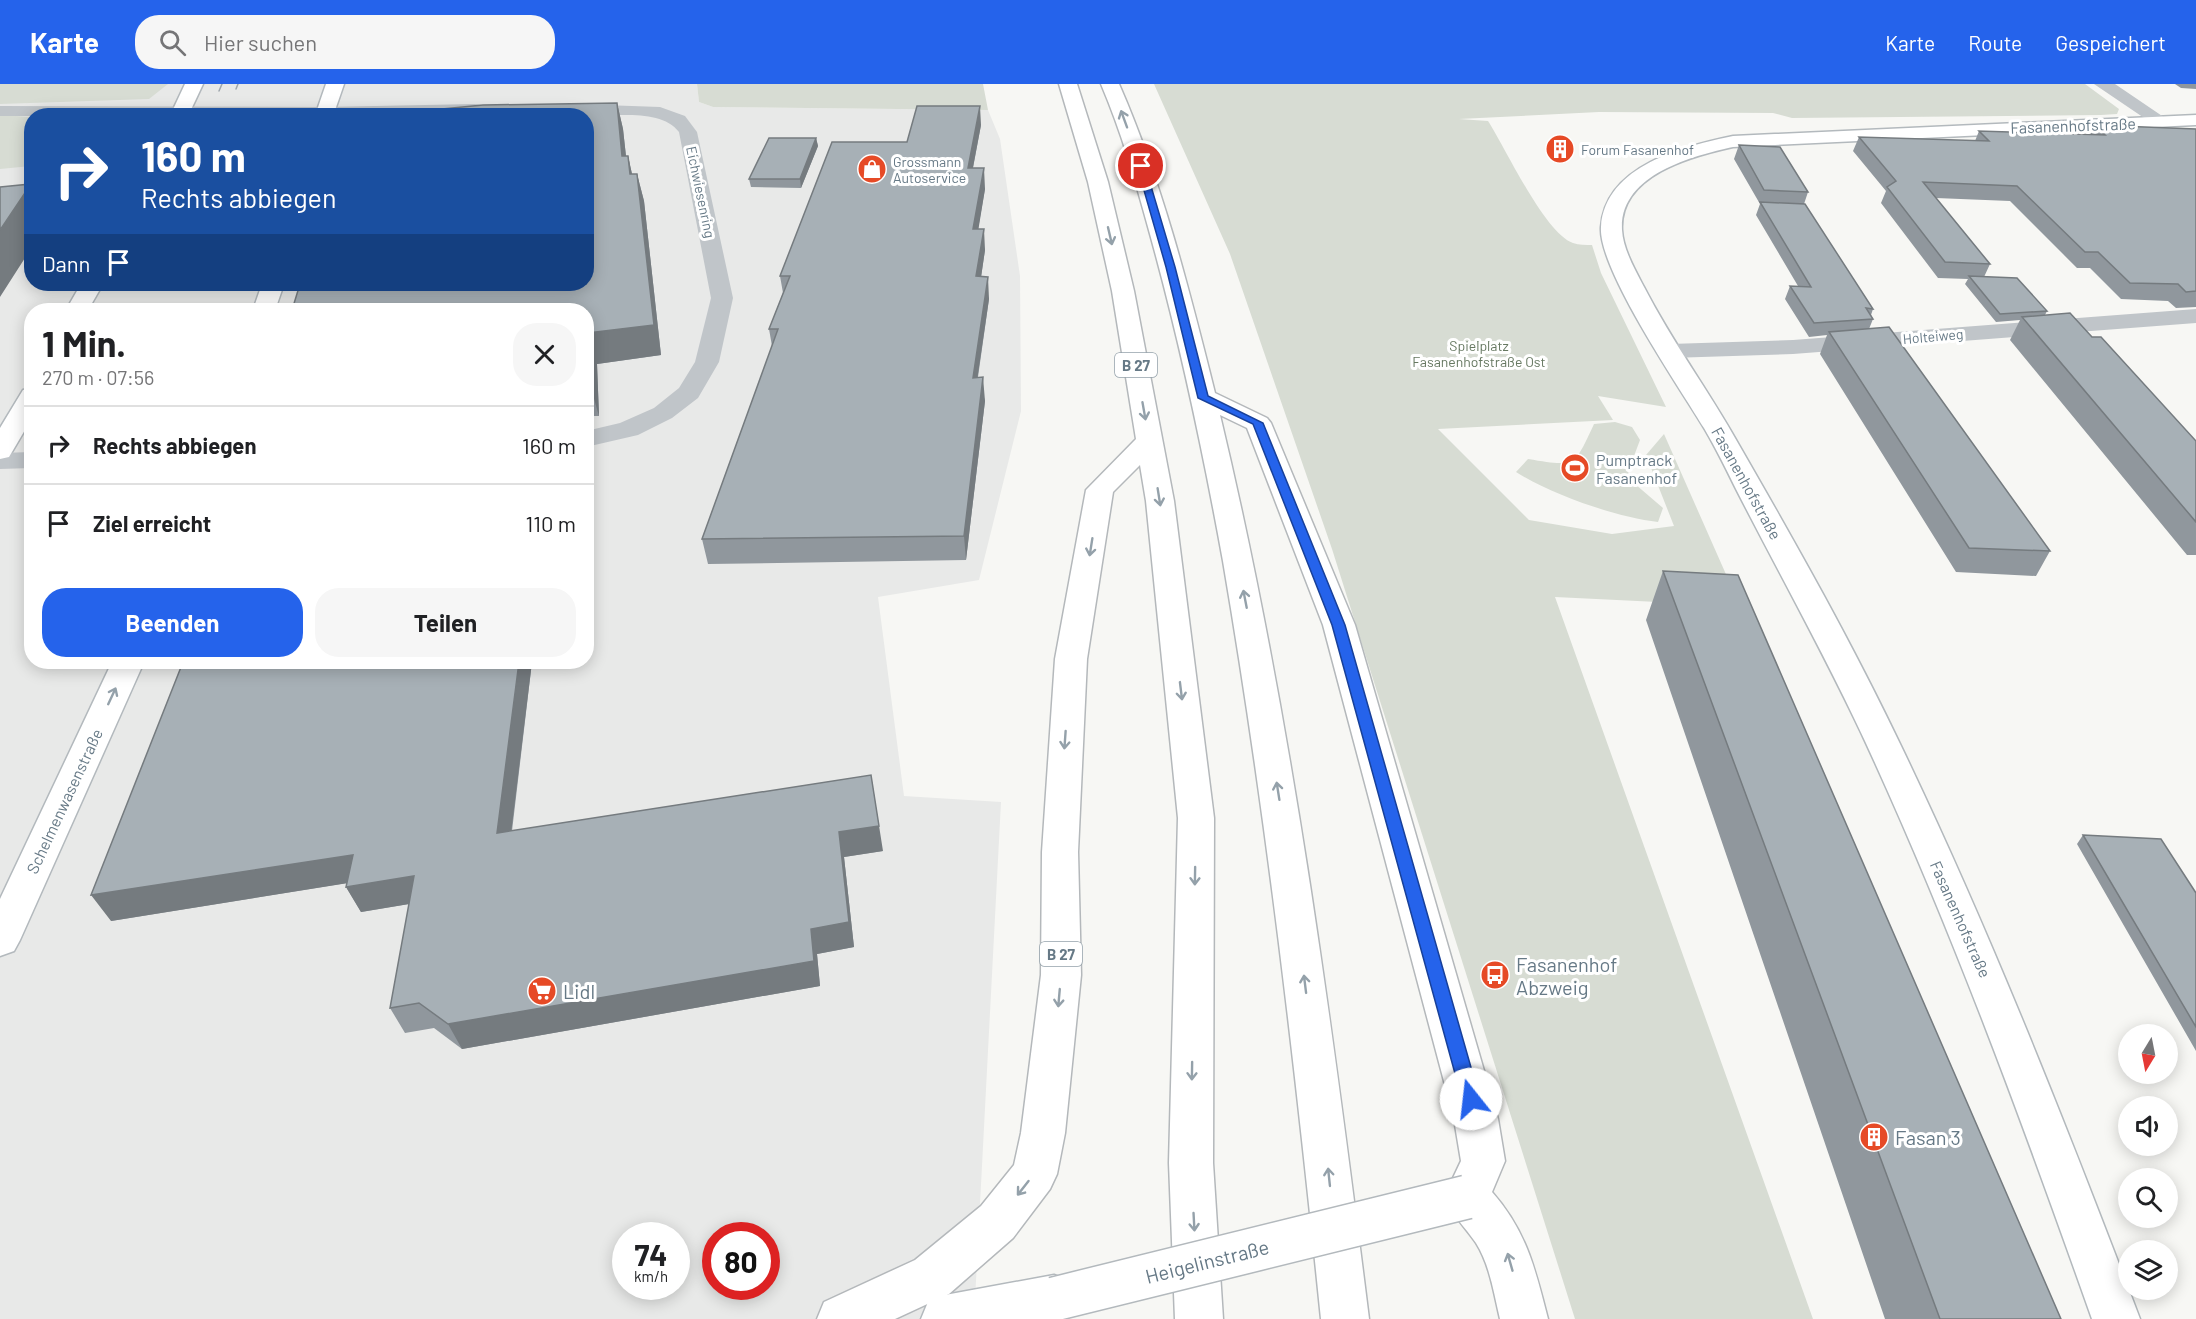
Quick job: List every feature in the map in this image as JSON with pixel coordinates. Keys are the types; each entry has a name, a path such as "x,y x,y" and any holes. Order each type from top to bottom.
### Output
{"main road":[{"path":"183,108 194,84"},
{"path":"326,108 335,84"},
{"name":"B 27","path":"1068,84 1098,182 1123,291 1160,501 1196,818 1191,1163 1199,1319"},
{"path":"1110,84 1141,166 1171,267 1203,398 1236,552 1272,754 1321,1104 1345,1319"},
{"name":"Fasanenhofstraße","path":"2116,1319 1989,981 1872,720 1843,660 1724,442 1629,279 1615,251 1611,231 1613,216 1622,197 1638,179 1682,154 1710,145 1754,139 2196,120"},
{"path":"1203,398 1258,423 1339,625 1476,1119 1483,1161 1467,1197 1492,1227 1508,1255 1524,1319"},
{"path":"2,452 24,410"},
{"name":"B 27","path":"841,1319 932,1276 997,1222 1034,1174 1043,1133 1061,975 1060,842 1071,659 1100,490 1149,440"},
{"name":"Schelmenwasenstraße","path":"0,940 125,669"},
{"name":"Heigelinstraße","path":"945,1319 1054,1299 1467,1197"}],"street":[{"path":"2103,84 2162,122"},
{"name":"Eichwiesenring","path":"594,110 660,112 679,120 688,132 722,298 707,362 689,393 663,413 629,429 594,437"},
{"path":"0,111 24,111"},
{"name":"Holteiweg","path":"1671,351 1793,347 2196,316"},
{"path":"2,452 24,444"},
{"path":"2,452 24,458"}],"shaded area":[{"path":"0,84 697,84 699,102 713,107 988,110 1000,139 1020,276 1021,411 979,580 878,597 904,796 1001,802 974,1319 0,1319"}],"green space":[{"path":"0,84 168,84 149,99 0,104"},
{"path":"697,84 983,84 988,110 713,107 699,102"},
{"name":"Spielplatz Fasanenhofstraße Ost","path":"1154,84 2085,84 2119,109 2117,114 2101,115 1792,118 1773,113 1599,112 1459,119 1488,121 1526,188 1550,224 1573,243 1592,245 1601,273 1666,407 1598,396 1613,420 1438,429 1529,520 1612,534 1674,526 1646,455 1664,434 1740,606 1555,597 1813,1319 1575,1319 1332,549 1230,254"},
{"path":"0,115 24,117 24,167 0,169"},
{"name":"Pumptrack Fasanenhof","path":"1615,422 1632,427 1640,440 1628,472 1635,484 1663,508 1658,522 1585,504 1547,489 1516,472 1528,459 1556,463 1572,461 1582,449 1594,424"}],"building":[{"path":"617,103 622,156 628,156 630,174 637,174 654,325 594,332 594,303 294,303 298,291 594,291 594,108 452,108 483,105"},
{"path":"917,106 980,106 968,168 984,168 973,229 984,229 976,276 988,277 973,378 983,377 964,536 702,539 778,329 769,329 790,276 780,276 832,142 907,142"},
{"path":"2093,125 2196,129 2196,291 2186,292 2178,284 2130,283 2098,252 2085,252 2017,186 1923,182 1990,264 1945,262 1887,187 1896,181 1859,137 1989,141 1979,131 2105,135"},
{"path":"769,138 816,138 800,179 749,179"},
{"path":"1739,145 1780,147 1808,192 1764,190"},
{"path":"24,185 24,194 0,230 0,187"},
{"path":"1760,202 1805,204 1873,309 1866,308 1873,319 1814,323 1790,286 1811,287"},
{"path":"1969,276 2017,278 2047,311 2000,314"},
{"path":"2070,313 2092,337 2101,337 2196,441 2196,522 2022,317"},
{"path":"1889,327 2050,551 1969,548 1829,332"},
{"path":"1663,571 1738,575 2061,1319 1940,1319"},
{"path":"180,669 518,669 497,833 871,775 879,826 839,832 849,922 811,929 814,961 448,1024 419,1003 390,1008 414,876 346,887 353,855 91,895"},
{"path":"2083,835 2161,839 2196,893 2196,1027"}],"tram line":[{"path":"219,91 222,84"},
{"path":"236,89 238,84"}],"place":[{"name":"Forum Fasanenhof","path":"1560,149"},
{"name":"Grossmann Autoservice","path":"872,169"},
{"name":"Pumptrack Fasanenhof","path":"1575,468"},
{"name":"Fasanenhof Abzweig","path":"1495,975"},
{"name":"Lidl","path":"542,991"},
{"name":"Fasan 3","path":"1874,1137"}],"route":[{"path":"1141,166 1171,267 1203,398 1258,423 1339,625 1407,876 1471,1099"}]}
